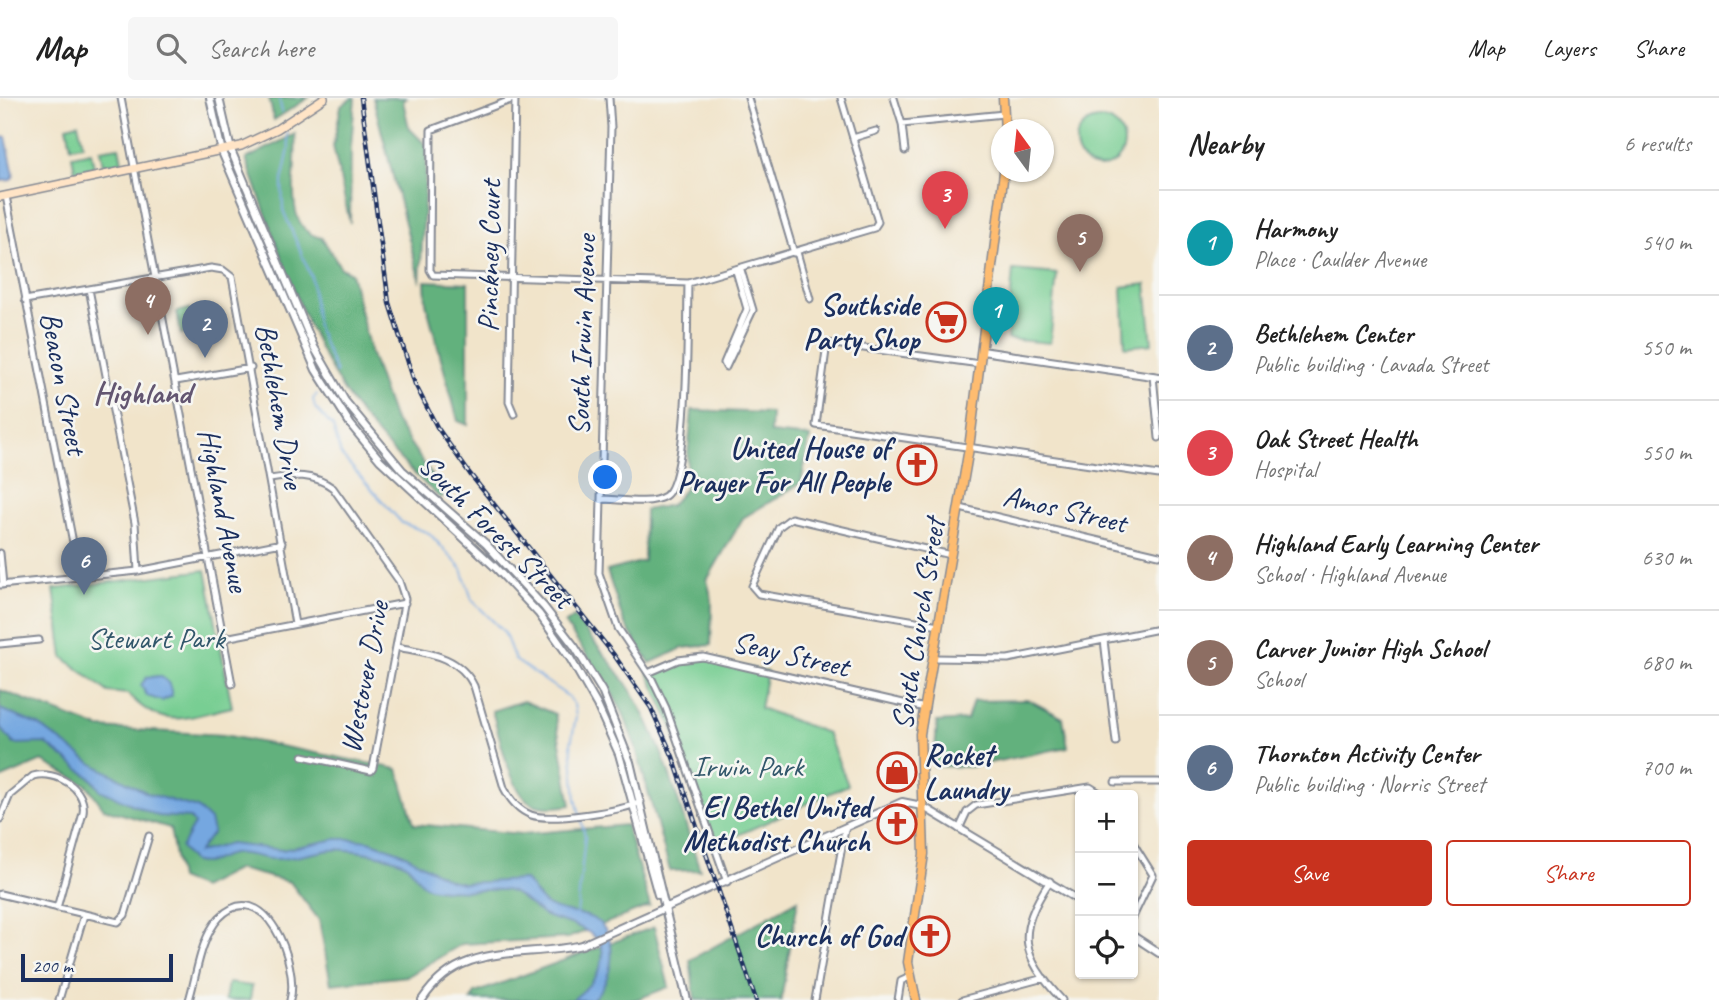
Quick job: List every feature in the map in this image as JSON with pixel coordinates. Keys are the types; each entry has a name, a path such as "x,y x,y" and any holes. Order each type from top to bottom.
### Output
{"main road":[{"path":"3,197 226,151 278,130 324,98"},
{"path":"1003,98 1005,119"},
{"name":"South Church Street","path":"916,1000 910,977 909,949 924,854 920,734 969,448 1003,182"}],"street":[{"name":"Highland Avenue","path":"121,98 232,684"},
{"name":"South Forest Street","path":"210,98 226,151 297,331 326,388 380,460 496,568 555,636 584,681 619,754 654,885 665,910"},
{"name":"South Forest Street","path":"219,98 226,151 309,338 334,384 386,454 486,544 560,626 589,669 612,714 641,802 665,910"},
{"path":"516,98 431,130 430,270 436,276 688,284 874,228 878,222 841,98"},
{"name":"Pinckney Court","path":"514,414 509,402 516,98"},
{"name":"South Irwin Avenue","path":"609,98 611,127 607,282 597,556 604,592 618,628 648,673 673,728 727,882"},
{"path":"748,98 810,299"},
{"path":"894,98 902,124 905,151"},
{"path":"902,124 1004,114"},
{"path":"853,138 876,131"},
{"name":"Beacon Street","path":"3,197 26,300 80,579"},
{"name":"Bethlehem Drive","path":"155,278 211,268 228,273 234,282 295,624"},
{"path":"738,270 750,310 726,367 724,363 750,310"},
{"path":"26,300 155,278"},
{"path":"601,499 657,499 668,494 676,484 685,412 688,284"},
{"path":"89,289 135,523 138,571"},
{"path":"980,364 827,343 815,421 820,427 1159,475"},
{"path":"982,351 1156,377 1159,438"},
{"path":"176,381 251,368"},
{"name":"Westover Drive","path":"270,479 303,475 333,488 399,581 405,603 371,771 303,756"},
{"name":"Amos Street","path":"960,508 1159,555"},
{"path":"939,625 759,594 752,586 779,527 791,518 951,555"},
{"path":"0,553 2,585 138,571 282,544"},
{"path":"225,638 405,603"},
{"path":"933,658 1008,659 1159,629"},
{"path":"0,644 39,639"},
{"path":"1104,639 1116,743"},
{"path":"397,647 444,657 467,673 474,686 505,788 515,804 538,817 633,806 641,802"},
{"name":"Seay Street","path":"648,673 678,660 703,657 925,708"},
{"path":"0,819 10,795 36,774 63,781 80,793 84,802 83,814 57,908"},
{"path":"1115,782 1159,782"},
{"path":"959,828 969,809 976,805 1088,788 1098,790"},
{"path":"422,1000 443,974 472,958 544,953 582,945 902,802 922,806 1075,898"},
{"path":"815,1000 845,829"},
{"path":"0,894 113,923 124,918 149,836"},
{"path":"1133,916 1153,875 1138,851"},
{"path":"1050,881 1030,916 1026,930 1028,950 1044,978 1062,1000"},
{"path":"189,1000 204,947 215,923 226,913 244,908 264,914 275,925 291,967 290,1000"},
{"path":"665,910 687,1000"},
{"path":"60,1000 84,915"},
{"path":"1138,939 1159,953"},
{"path":"898,1000 901,981 910,977"},
{"path":"962,1000 1044,978"}],"green space":[{"path":"269,98 308,98 274,120"},
{"path":"355,98 350,223 333,146 341,106"},
{"path":"373,98 407,98 403,101 409,128 427,146 420,282"},
{"path":"1100,119 1117,126 1124,143 1117,160 1100,167 1083,160 1076,143 1083,126"},
{"path":"78,123 83,145 71,147 67,126"},
{"path":"295,134 294,195 300,223 309,233 322,238 341,268 351,273 371,355 393,418 445,495 440,498 389,447 344,391 314,336 289,278 246,159"},
{"path":"119,147 122,162 103,165 100,150"},
{"path":"91,152 94,167 75,171 72,156"},
{"path":"1013,270 1057,274 1050,343 1007,339"},
{"path":"425,281 468,283 468,425 458,421 426,303"},
{"path":"1146,284 1152,344 1125,347 1122,287"},
{"path":"190,309 194,332 181,334 177,312"},
{"path":"692,410 771,413 770,433 810,437 801,483 743,518 707,580 712,600 711,645 683,648 650,663 624,623 607,571 644,561 645,510 671,505 685,489"},
{"name":"Stewart Park","path":"206,570 232,707 188,717 165,717 141,706 128,694 108,692 63,657 54,589"},
{"path":"574,617 618,673 651,727 667,767 700,870 670,871 636,748 623,713 607,684 565,624"},
{"name":"Irwin Park","path":"698,656 767,672 760,708 827,733 848,785 714,846 673,728 648,673"},
{"path":"0,690 99,728 224,735 398,769 414,824 522,834 626,825 650,906 568,938 462,944 408,976 331,984 319,920 290,882 238,869 201,888 179,879 170,828 104,809 87,785 42,761 0,779"},
{"path":"1029,700 1063,718 1068,747 969,767 934,766 937,722 967,720 973,701"},
{"path":"523,701 555,714 571,805 547,807 533,804 518,789 512,777 492,711"},
{"path":"798,900 781,1000 695,1000 690,960"},
{"path":"654,927 669,987 635,1000 471,1000 475,993"},
{"path":"228,983 252,986 250,1000 225,1000"}],"water":[{"path":"6,137 14,175 11,180 1,181 0,138"},
{"path":"158,676 167,681 172,696 162,701 147,696 141,685 146,678"},
{"path":"0,709 40,726 91,763 149,794 197,808 210,820 213,832 198,852 230,844 282,850 336,839 351,839 369,841 400,852 450,880 463,883 525,880 547,905 588,916 603,926 611,947 605,982 591,1000 572,1000 588,986 600,968 603,958 597,940 583,929 544,915 508,891 430,888 422,884 411,869 398,860 347,850 329,850 283,859 237,853 208,862 192,861 181,848 194,824 190,818 158,816 100,790 92,779 45,743 14,744 0,727"}],"waterway":[{"path":"279,98 282,112"},
{"path":"287,133 289,149 282,181 283,210 311,276 317,327 336,373"},
{"path":"317,394 313,399 315,408 333,427 341,455 402,523 429,533 462,569 472,600 504,632 515,660 569,697 574,705 576,716 571,744 576,799 585,836 577,914"}],"railway":[{"path":"361,98 389,303 415,384 437,427 470,474 614,655 651,708 673,757 756,1000"}],"place":[{"name":"Oak Street Health","path":"945,229"},
{"name":"Carver Junior High School","path":"1080,272"},
{"name":"Southside Party Shop","path":"946,322"},
{"name":"Highland Early Learning Center","path":"148,335"},
{"name":"Harmony","path":"996,345"},
{"name":"Bethlehem Center","path":"205,358"},
{"name":"United House of Prayer For All People","path":"917,465"},
{"name":"Thornton Activity Center","path":"84,595"},
{"name":"Rocket Laundry","path":"897,772"},
{"name":"El Bethel United Methodist Church","path":"897,824"},
{"name":"Church of God","path":"930,936"}],"district":[{"name":"Highland","path":"142,392"}]}
